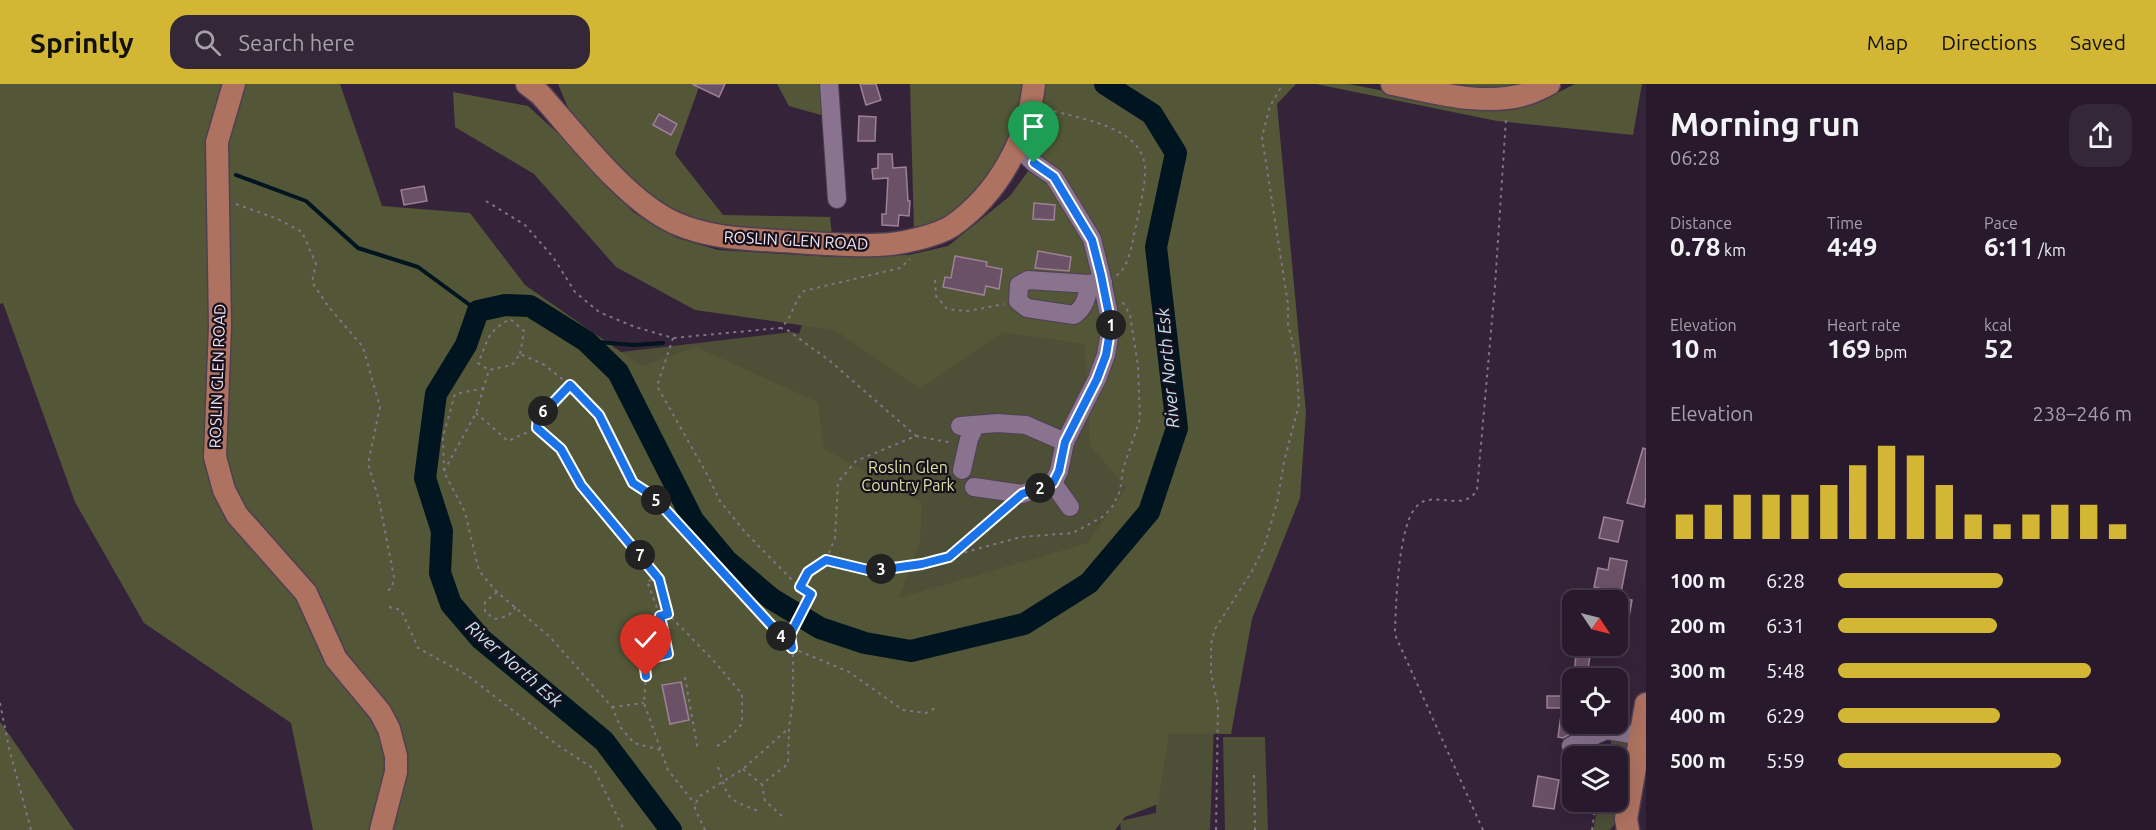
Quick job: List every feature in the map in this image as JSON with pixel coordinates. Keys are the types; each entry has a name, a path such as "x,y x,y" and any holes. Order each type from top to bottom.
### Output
{"main road":[{"name":"ROSLIN GLEN ROAD","path":"234,84 217,142 220,326 215,457 224,490 237,515 306,593 336,659 380,712 389,729 396,756 396,772 381,830"},
{"path":"1392,84 1466,99 1495,100 1524,95 1549,84"},
{"name":"ROSLIN GLEN ROAD","path":"537,87 621,184 652,210 675,223 717,237 825,244 891,244 951,227 981,201 1001,177 1017,146 1031,106 1034,88"},
{"path":"1628,830 1626,819 1646,704"}],"lane":[{"path":"829,84 837,199"},
{"path":"974,487 1022,494 1053,483 1059,471 1065,442 1097,379 1106,355 1111,325 1098,284 1092,240 1054,177 1034,163 1017,146"},
{"path":"1028,280 1098,284 1074,315 1027,308 1017,301 1020,285 1028,280"},
{"path":"962,470 968,445 968,426 998,423 1026,425 1065,442"},
{"path":"1053,483 1070,507"},
{"path":"1628,732 1640,736"},
{"path":"1571,746 1597,734"}],"path":[{"path":"1216,830 1218,706 1211,672 1210,644 1215,629 1252,571 1264,547 1299,404 1296,357 1288,324 1288,304 1262,137 1270,106 1283,84"},
{"path":"1053,111 1114,129 1128,138 1140,151 1145,173 1131,248 1123,272 1098,284"},
{"path":"1483,830 1396,637 1395,624 1402,538 1412,511 1419,503 1426,500 1463,501 1477,490 1494,297 1506,119"},
{"path":"218,198 278,219 302,232 316,264 312,282 328,306 363,347 380,406 368,464 379,500 394,578 392,588 387,591"},
{"path":"486,201 525,225 553,257 575,292 599,312 635,327 673,338 786,329 830,361 916,436 968,445"},
{"path":"780,328 785,325 797,298 804,291 900,268 910,260 907,241"},
{"path":"935,280 936,296 947,309 968,311 1017,301"},
{"path":"826,560 872,571 922,564 1021,537 1073,533 1104,516 1112,507 1120,491 1123,469 1140,419 1138,366 1130,315 1117,291 1098,284"},
{"path":"510,319 524,331 520,354 512,365 489,370 478,363 486,340 496,327 510,319"},
{"path":"673,338 657,386 720,501 745,532 800,587 811,594 790,635 793,659 793,700 789,728 788,764 762,784"},
{"path":"520,354 543,364 570,385 599,415 633,483 653,496 792,648 849,672 903,710 926,713 937,707"},
{"path":"444,472 476,413 489,370"},
{"path":"537,428 538,415 570,385"},
{"path":"484,388 455,394 443,437 444,472 465,513 479,571 496,592 550,637 612,707 621,728 634,743 660,750"},
{"path":"476,413 508,441 537,428"},
{"path":"537,428 561,449 581,485 659,579 668,614 742,694 742,724 727,740 714,748"},
{"path":"800,587 808,572 826,560 835,538 838,482 856,461 916,436"},
{"path":"949,557 1022,494"},
{"path":"659,579 647,581 660,616 668,654 644,660 646,676 644,704 668,770 695,804 705,830"},
{"path":"496,592 485,602 485,612 495,619 508,616 516,607"},
{"path":"389,607 401,610 418,648 467,675 556,744 594,769 624,830"},
{"path":"660,616 668,614"},
{"path":"685,676 698,752"},
{"path":"0,703 9,748 31,830"},
{"path":"612,707 644,704"},
{"path":"695,804 700,796 743,769 789,728"},
{"path":"718,767 728,797 758,811"},
{"path":"743,769 762,784 765,801 782,816"},
{"path":"1254,775 1255,830"},
{"path":"1592,830 1594,812"}],"green space":[{"path":"0,84 340,84 382,206 470,213 525,285 641,366 696,347 818,402 824,449 922,503 920,541 899,598 1088,543 1126,488 1090,445 1085,344 1003,332 920,389 835,330 695,310 616,267 534,174 455,127 453,92 528,106 574,148 633,212 677,238 718,250 833,257 909,255 948,246 1010,196 1034,163 1044,84 1296,84 1277,104 1306,412 1300,498 1252,619 1231,734 1169,733 1158,804 1125,817 1115,830 313,830 291,723 144,623 75,502 3,303 0,304"},
{"path":"558,84 700,84 675,154 723,215 830,217 832,235 719,229 677,217 624,178 569,110"},
{"path":"777,84 827,84 828,117 789,106"},
{"name":"Roslin Glen Country Park","path":"910,84 1071,96 1171,426 1087,577 911,645 613,353 792,332 799,334 805,316 950,318 1056,168 1027,140"},
{"path":"910,84 1024,84 1014,136 997,171 946,220 914,231"},
{"path":"1316,84 1349,84 1464,107 1510,108 1549,97 1575,84 1642,84 1633,135 1497,121"},
{"path":"1414,84 1530,84 1489,94"},
{"path":"1158,720 1214,725 1210,830 1121,830 1120,821 1156,813"},
{"path":"0,722 11,737 74,830 0,830"},
{"path":"1223,737 1265,737 1268,830 1225,830"},
{"path":"1612,737 1631,741 1628,758 1628,746 1610,746"},
{"path":"1597,812 1619,812 1617,821 1610,830 1593,830"}],"building":[{"path":"692,84 725,84 719,97"},
{"path":"860,84 876,84 881,100 866,105"},
{"path":"659,114 677,124 671,135 653,125"},
{"path":"859,116 876,117 875,141 858,141"},
{"path":"878,154 892,154 893,168 906,167 908,201 910,201 909,216 899,215 898,226 882,225 882,214 886,214 888,178 873,179 872,169 878,168"},
{"path":"424,186 427,201 404,205 401,190"},
{"path":"1034,203 1055,205 1054,220 1033,219"},
{"path":"1038,251 1071,257 1069,271 1035,268"},
{"path":"955,256 987,262 986,266 1002,269 999,289 986,286 984,295 943,287 945,277 951,278"},
{"path":"1643,448 1646,449 1644,507 1627,503"},
{"path":"1604,517 1623,521 1618,542 1599,538"},
{"path":"1610,558 1627,561 1622,590 1594,587 1598,568 1608,570"},
{"path":"1628,599 1632,600 1628,617"},
{"path":"1576,656 1590,656 1588,668 1575,668"},
{"path":"681,682 689,720 670,724 662,685"},
{"path":"1547,696 1562,696 1562,708 1547,708"},
{"path":"1562,708 1562,734 1570,734 1563,738 1558,737"},
{"path":"1538,776 1559,780 1554,809 1533,806"}],"waterway":[{"name":"River North Esk","path":"671,830 604,741 481,639 451,604 440,573 442,531 425,478 436,394 466,345 478,311 505,305 530,306 586,341 618,372 693,520 727,561 772,599 820,628 865,643 911,651 1024,624 1089,583 1149,512 1177,428 1156,247 1176,153 1152,114 1105,84"},
{"path":"236,175 306,201 358,248 418,267 478,311"},
{"path":"586,341 633,345 663,343"}],"route":[{"path":"646,676 644,660 668,654 660,616 668,614 659,579 581,485 561,449 537,428 538,415 570,385 599,415 633,483 653,496 792,648 790,635 811,594 800,587 808,572 826,560 872,571 922,564 949,557 1022,494 1053,483 1059,471 1065,442 1097,379 1106,355 1111,325 1092,240 1054,177 1034,163"}]}
